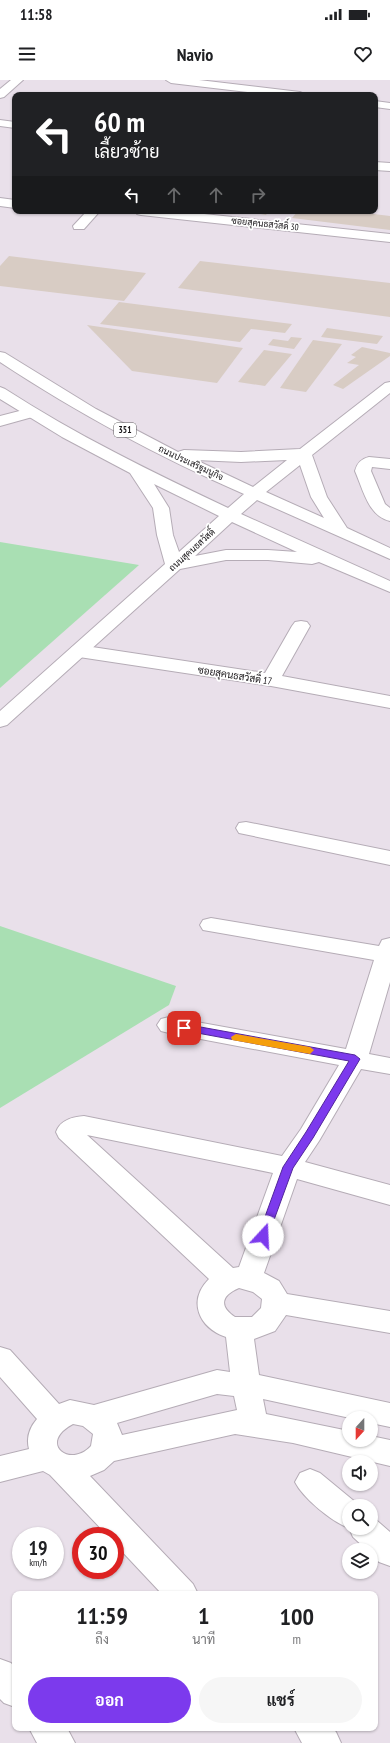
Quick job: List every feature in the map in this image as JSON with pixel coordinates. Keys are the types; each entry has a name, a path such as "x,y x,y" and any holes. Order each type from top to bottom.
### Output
{"street":[{"path":"0,95 18,80"},
{"path":"171,80 274,92"},
{"path":"378,104 390,106"},
{"path":"0,123 12,125"},
{"path":"378,166 390,167"},
{"path":"0,202 12,204"},
{"path":"79,226 87,214"},
{"name":"ซอยสุคนธสวัสดิ์ 30","path":"169,214 390,238"},
{"name":"ถนนประเสริฐมนูกิจ","path":"0,356 46,386 104,420 169,453 390,554"},
{"name":"ถนนสุคนธสวัสดิ์","path":"0,722 255,493 390,386"},
{"path":"0,392 31,413 67,434 135,470 329,561 390,587"},
{"path":"0,421 31,413"},
{"path":"67,434 104,420"},
{"path":"169,453 241,457 304,454 310,476 319,497 341,532"},
{"path":"390,464 369,462 364,466 363,471 378,506 390,516"},
{"path":"135,470 162,508 164,535 174,565 226,555 268,555 329,561"},
{"path":"270,680 301,626"},
{"name":"ซอยสุคนธสวัสดิ์ 17","path":"79,651 270,680 390,702"},
{"path":"246,828 390,858"},
{"path":"211,925 389,951 355,1059 314,1128 288,1167 238,1279"},
{"path":"169,1025 390,1066"},
{"path":"238,1279 68,1131 76,1126 84,1125 288,1167 390,1195"},
{"path":"238,1279 259,1281 268,1286 274,1294 276,1303 275,1312 269,1320 261,1326 250,1329 229,1327 220,1322 210,1307 210,1299 213,1291 220,1284 238,1279"},
{"path":"276,1303 390,1322"},
{"path":"239,1329 246,1385 254,1424"},
{"path":"0,1358 54,1419"},
{"path":"95,1417 217,1382 301,1394 390,1415"},
{"path":"0,1469 53,1461 75,1468 85,1466 95,1461 104,1451 108,1436 105,1428 95,1417 81,1412 70,1412 50,1421 41,1438 42,1448 53,1461 179,1591"},
{"path":"104,1451 235,1422 300,1432 390,1453"},
{"path":"310,1482 342,1509"},
{"path":"372,1535 390,1552"},
{"path":"0,1674 12,1688"},
{"path":"48,1731 58,1743"},
{"path":"313,1731 324,1743"}],"green space":[{"path":"0,542 139,565 0,688"},
{"path":"0,926 176,986 169,1005 0,1108"}],"building":[{"path":"295,214 374,214 390,216 390,230 292,218"},
{"path":"9,256 146,273 124,301 0,286 0,266"},
{"path":"200,261 390,283 390,317 178,288"},
{"path":"119,302 292,324 285,333 251,329 240,342 100,324"},
{"path":"87,325 243,348 217,383 132,371"},
{"path":"327,328 383,336 377,344 321,337"},
{"path":"291,337 302,338 294,349 268,345 273,339 288,341"},
{"path":"313,340 342,344 306,392 280,388"},
{"path":"362,347 390,353 390,356 343,389 333,385 359,365 347,363 356,357 351,355"},
{"path":"264,350 292,354 265,386 238,382"}],"slow traffic":[{"path":"236,1037 310,1050"}],"route":[{"path":"184,1028 355,1059 310,1135 288,1167 263,1236"}]}
